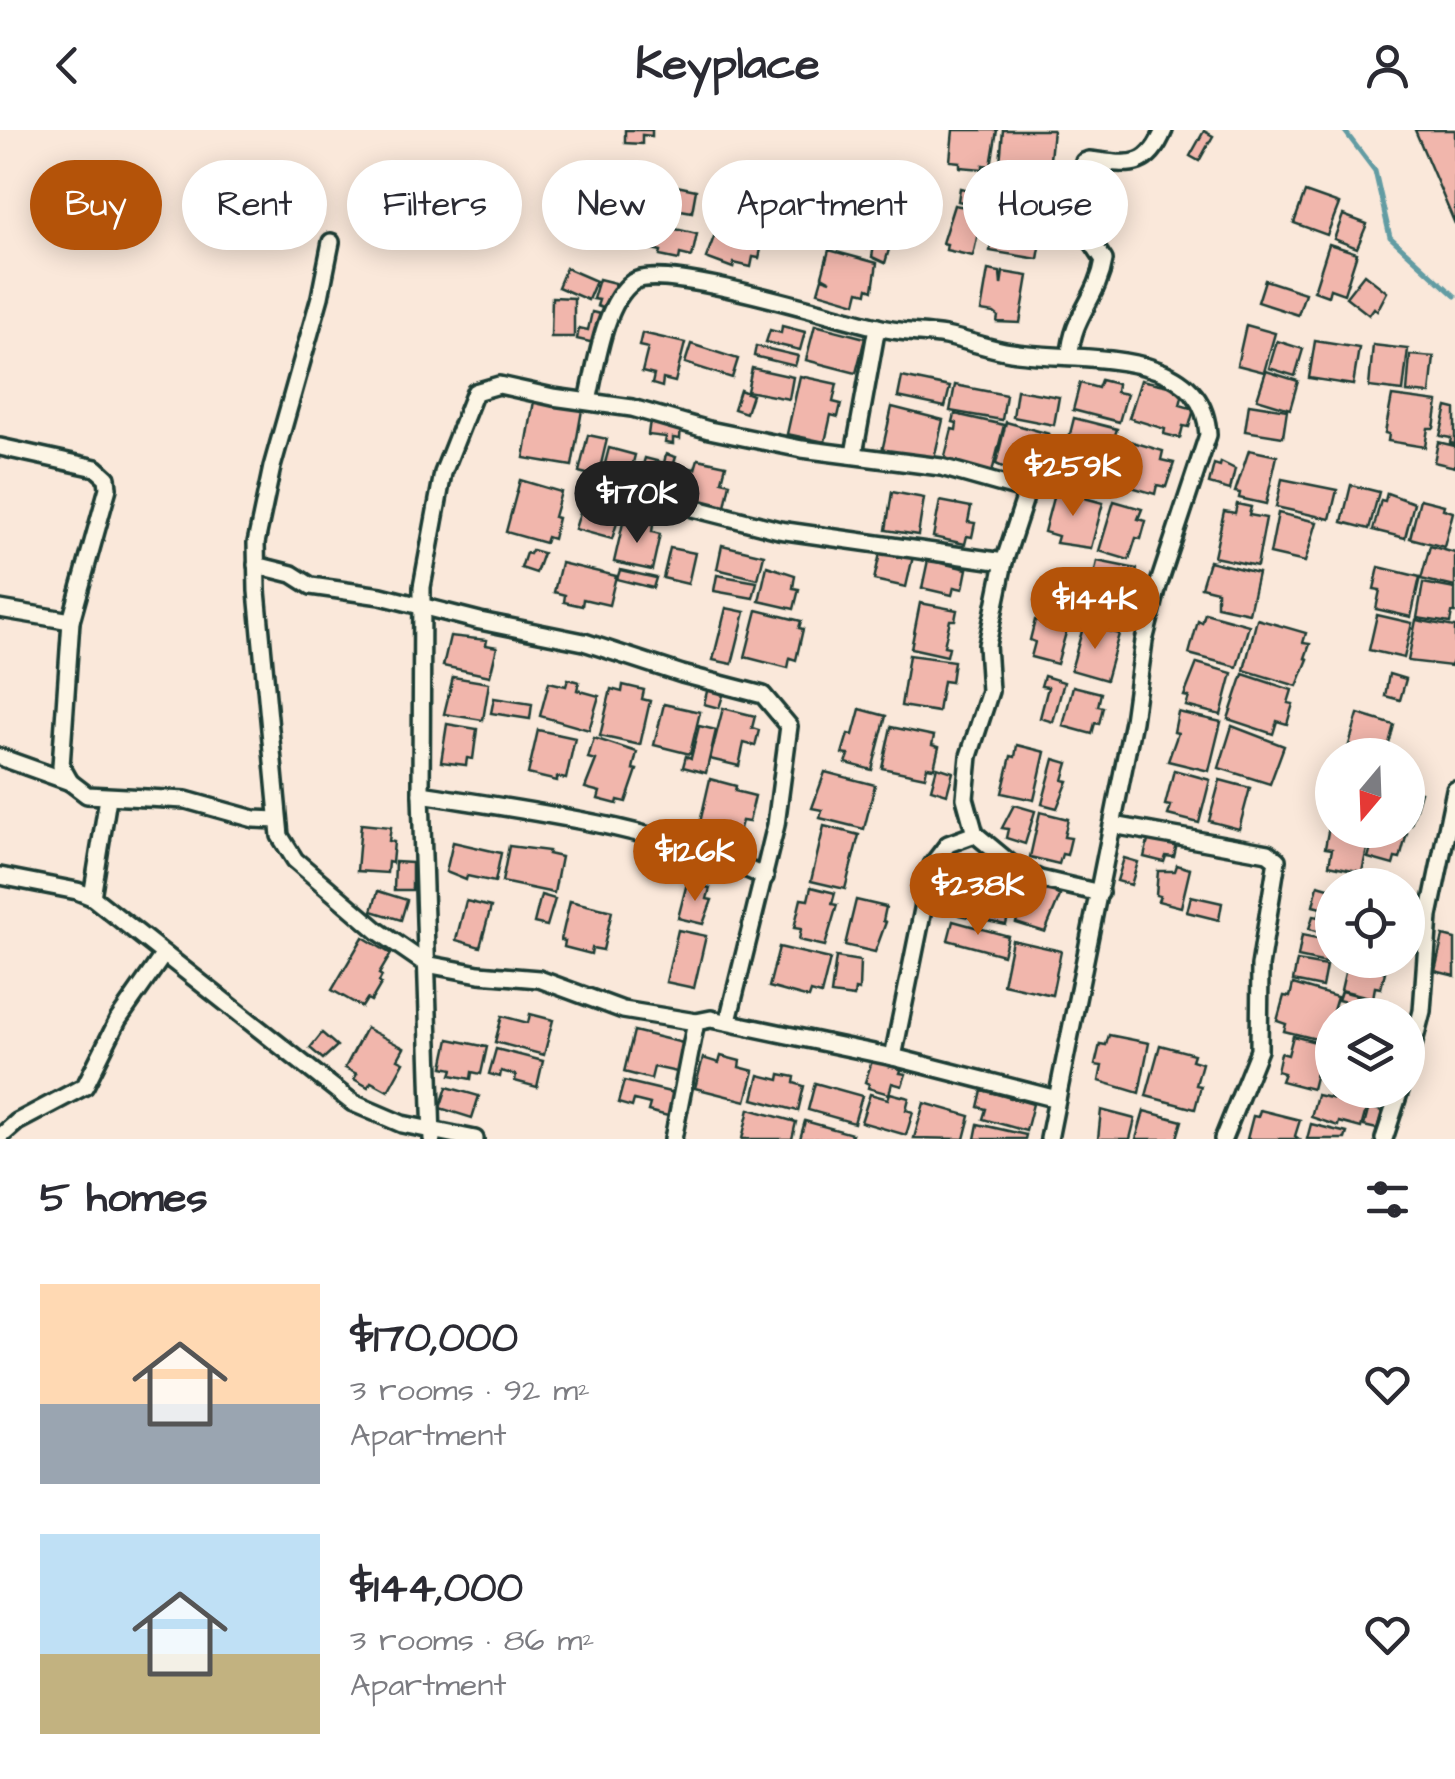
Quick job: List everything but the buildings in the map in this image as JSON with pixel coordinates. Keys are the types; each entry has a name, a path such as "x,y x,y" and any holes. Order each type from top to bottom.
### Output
{"street":[{"path":"1070,355 1071,334 1102,278 1104,260 1072,212 1084,162 1128,166 1157,147 1164,130"},
{"path":"332,242 272,467 256,543 277,820 280,836 295,860 378,931 426,964 539,979 624,1010 696,1022 728,1021 893,1057 1057,1099"},
{"path":"588,400 611,312 622,290 638,278 657,277 710,285 877,328 942,336 1012,352 1147,366 1186,387 1200,402 1207,417 1208,435 1144,641 1114,825 1050,1139"},
{"path":"854,454 877,328"},
{"path":"432,1135 421,794 423,606 430,531 442,473 475,392 499,384 553,397 632,408 709,430 802,449 941,467 1023,490 1024,502 1004,562 987,645 990,691 968,763 965,798 974,834 1027,875 1100,893"},
{"path":"0,447 96,468 107,478 108,488 71,621 61,766 70,782"},
{"path":"693,508 779,530 1004,562"},
{"path":"256,565 292,574 311,586 381,596 480,622 584,642 682,674 763,694 790,726 776,825 728,1021"},
{"path":"0,609 71,621"},
{"path":"0,757 70,782 87,795 157,796 254,819 277,820"},
{"path":"1423,998 1429,916 1455,790"},
{"path":"421,794 616,825 724,858 765,877"},
{"path":"92,897 108,798"},
{"path":"1114,825 1268,853 1277,860 1259,984 1259,1050 1223,1139"},
{"path":"893,1057 932,865 948,844 974,834"},
{"path":"0,876 92,897 353,1103 432,1135 475,1139"},
{"path":"0,1137 17,1122 85,1086 118,1020 164,954"},
{"path":"672,1139 696,1022"},
{"path":"1384,1139 1394,1108"}],"waterway":[{"path":"1344,130 1375,171 1390,237 1455,296"}]}
